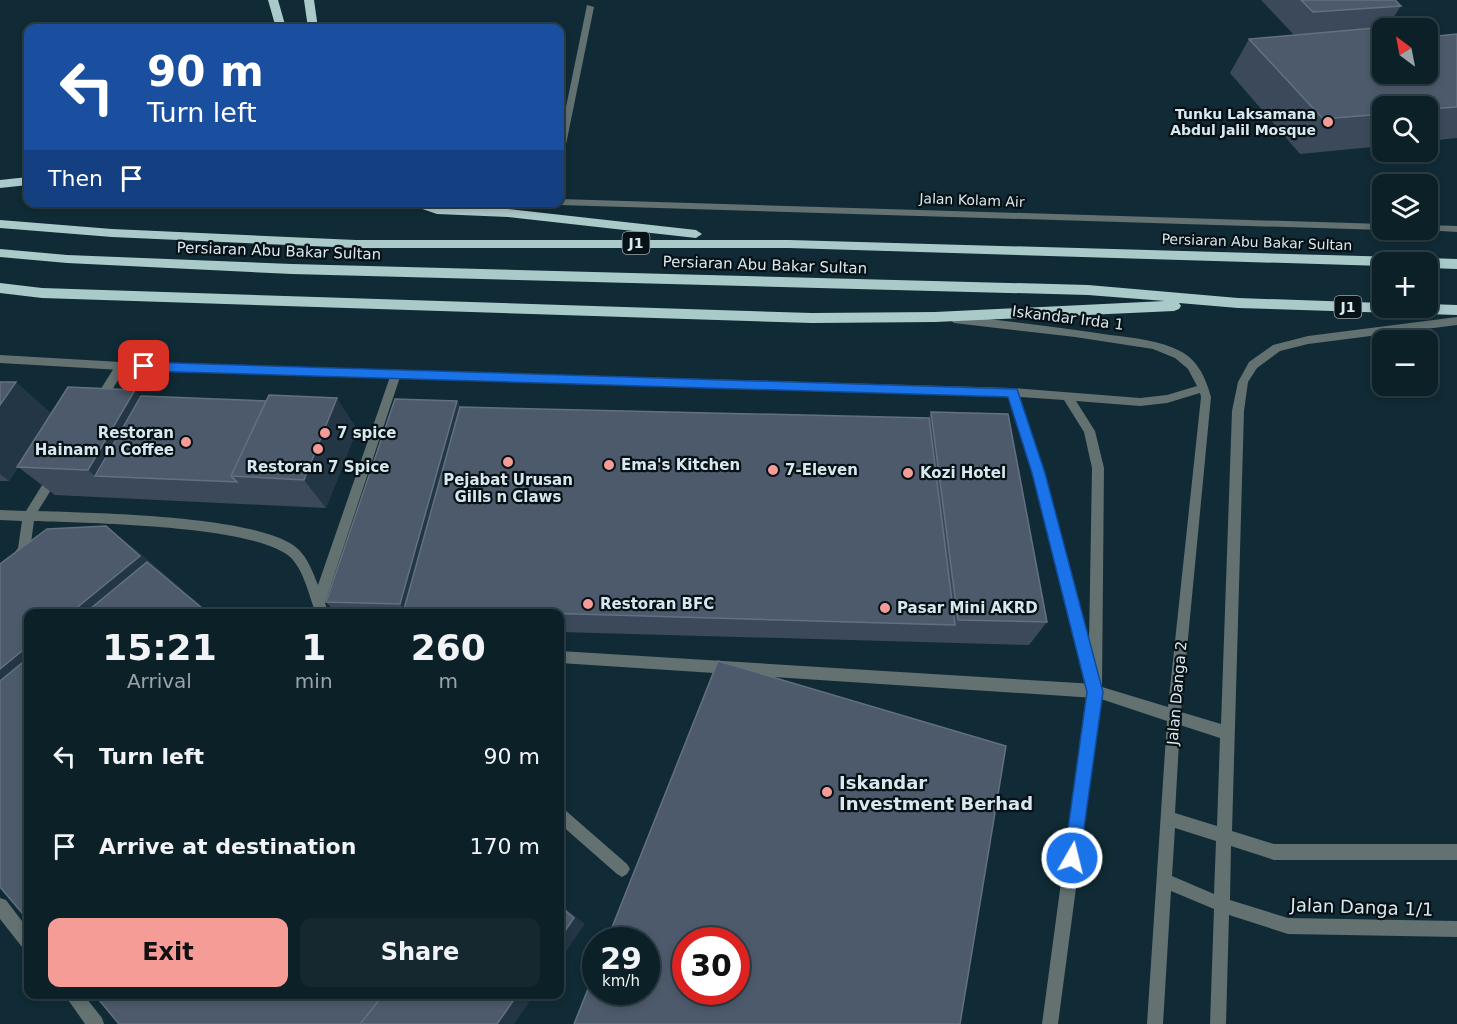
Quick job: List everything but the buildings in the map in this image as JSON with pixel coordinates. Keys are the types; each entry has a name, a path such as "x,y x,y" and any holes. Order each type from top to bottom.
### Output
{"highway":[{"path":"273,0 280,24"},
{"path":"309,0 312,24"},
{"path":"0,184 24,181"},
{"path":"426,207 437,210 454,207"},
{"path":"467,207 789,244"},
{"name":"Persiaran Abu Bakar Sultan","path":"0,224 134,234 356,244 564,242 789,244 1372,261"},
{"name":"Persiaran Abu Bakar Sultan","path":"0,253 91,260 281,269 1088,290 1238,303 1457,310"},
{"path":"1438,263 1457,264"},
{"path":"0,288 42,293 812,318 935,317 1238,303"}],"street":[{"path":"564,134 590,7"},
{"name":"Jalan Kolam Air","path":"564,202 1372,227"},
{"path":"1438,228 1457,229"},
{"name":"Iskandar Irda 1","path":"935,317 1075,333 1154,345 1179,355 1192,366"},
{"path":"1218,1024 1238,411 1243,382 1253,365 1276,348 1308,340 1457,321"},
{"path":"0,359 121,366 1013,392 1140,402 1167,399 1203,388"},
{"path":"90,416 121,366"},
{"name":"Jalan Danga 2","path":"1155,1024 1174,716 1206,397 1201,379 1192,366"},
{"path":"320,609 396,374"},
{"path":"1013,392 1038,473 1095,692"},
{"path":"1050,1024 1095,692 1098,468 1089,430 1068,397"},
{"path":"0,582 24,550 29,516 60,466"},
{"path":"0,515 219,528 256,536 292,552 305,570 320,609"},
{"path":"564,657 1095,692 1227,733"},
{"path":"564,818 622,869"},
{"path":"1168,818 1274,852 1457,852"},
{"name":"Jalan Danga 1/1","path":"1165,881 1222,905 1288,926 1457,929"},
{"path":"0,906 24,936"},
{"path":"76,999 96,1024"}],"place":[{"name":"Tunku Laksamana Abdul Jalil Mosque","path":"1328,122"},
{"name":"7 spice","path":"325,433"},
{"name":"Restoran Hainam n Coffee","path":"186,442"},
{"name":"Restoran 7 Spice","path":"318,449"},
{"name":"Pejabat Urusan Gills n Claws","path":"508,462"},
{"name":"Ema's Kitchen","path":"609,465"},
{"name":"7-Eleven","path":"773,470"},
{"name":"Kozi Hotel","path":"908,473"},
{"name":"Restoran BFC","path":"588,604"},
{"name":"Pasar Mini AKRD","path":"885,608"},
{"name":"Iskandar Investment Berhad","path":"827,792"}],"route":[{"path":"144,366 1013,392 1038,473 1095,692 1072,858"}]}
